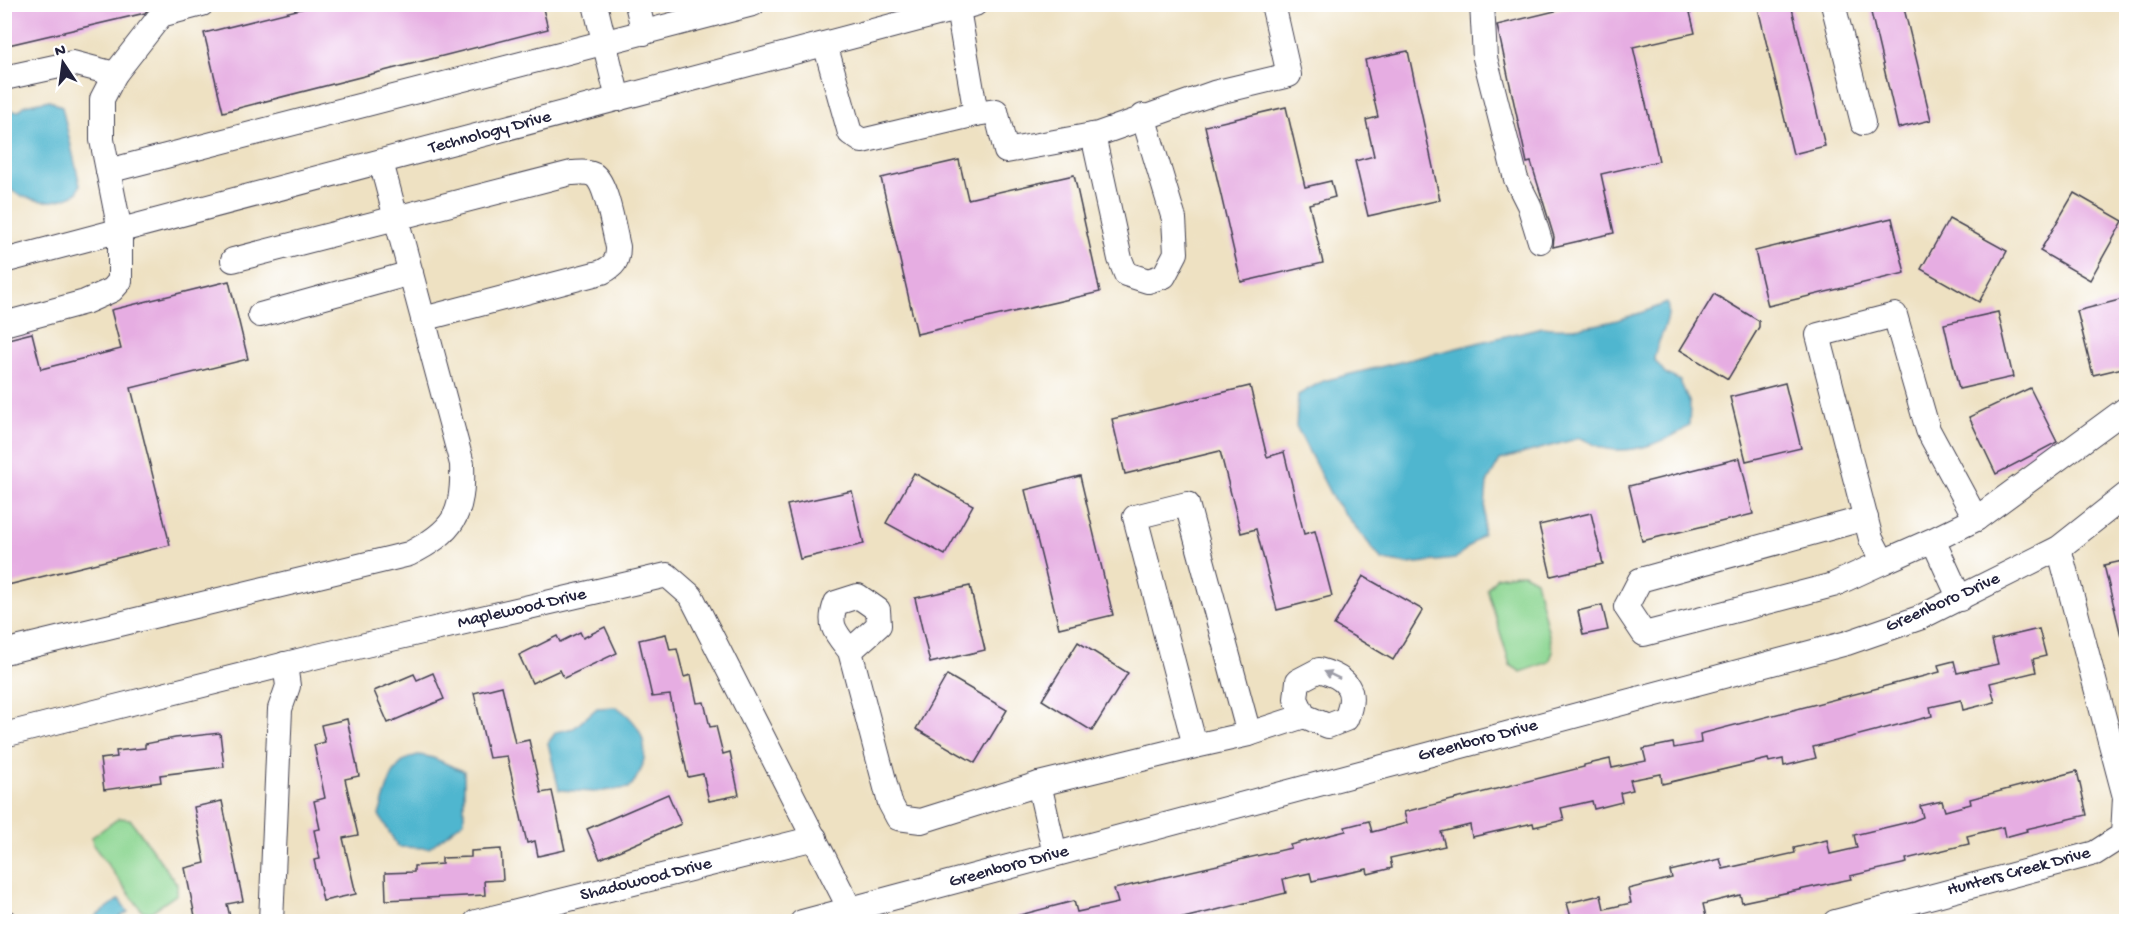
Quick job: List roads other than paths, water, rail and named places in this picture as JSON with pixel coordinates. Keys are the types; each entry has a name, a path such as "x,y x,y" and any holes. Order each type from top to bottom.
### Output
{"street":[{"path":"4,324 86,302 112,290 120,280 120,231 102,140 102,99 115,74 154,13 161,15 201,4"},
{"path":"595,4 618,99"},
{"path":"637,4 644,33"},
{"path":"108,171 753,4"},
{"path":"825,44 850,133 862,141 996,111 1006,151 1093,135 1214,93 1289,75 1273,4"},
{"path":"1482,4 1485,58 1516,179 1529,205 1540,241"},
{"path":"1833,4 1863,123"},
{"path":"967,7 976,114"},
{"name":"Technology Drive","path":"4,261 967,7"},
{"path":"4,78 73,63 115,74"},
{"path":"1093,135 1120,259 1126,274 1148,281 1164,276 1176,253 1174,219 1143,116"},
{"path":"4,652 409,554 434,541 450,528 463,490 462,464 381,162"},
{"path":"233,260 396,216 571,173 587,172 595,176 605,196 618,248 618,258 612,267 602,272 423,319"},
{"path":"260,315 411,273"},
{"path":"1883,562 1871,539 1818,335 1895,315 1928,430 1976,519"},
{"path":"1866,518 1640,580 1626,607 1644,634 1833,585 1976,519 2127,409"},
{"name":"Greenboro Drive","path":"802,921 866,911 1055,854 1847,643 1919,618 2059,548 2127,495"},
{"path":"1195,746 1135,517 1187,504 1249,734"},
{"path":"1933,540 1960,599"},
{"name":"Hunters Creek Drive","path":"1835,921 2095,854 2123,835 2125,797 2059,548"},
{"name":"Maplewood Drive","path":"4,735 285,664 667,575 691,596 815,838 866,911"},
{"path":"850,651 890,803 898,818 921,820 1039,784 1249,734 1304,716"},
{"path":"271,921 280,709 288,686 285,664"},
{"path":"1039,784 1055,854"},
{"name":"Shadowood Drive","path":"476,921 815,838"}],"water":[{"path":"49,100 62,107 80,185 77,193 60,200 45,201 28,198 14,192 5,182 5,111 19,111 25,105"},
{"path":"1667,303 1668,318 1654,359 1665,373 1680,381 1690,404 1689,426 1661,441 1628,450 1607,449 1580,438 1500,460 1487,483 1483,534 1455,559 1408,564 1382,560 1333,499 1296,426 1298,395 1323,381 1542,327 1573,328 1606,323"},
{"path":"617,707 627,715 641,734 644,756 637,777 629,788 594,792 559,790 548,743 556,732 574,728 597,708"},
{"path":"418,755 430,757 464,771 464,821 429,848 398,847 379,815 387,787 395,770 401,763"},
{"path":"119,899 128,912 114,921 98,921 95,917"}]}
